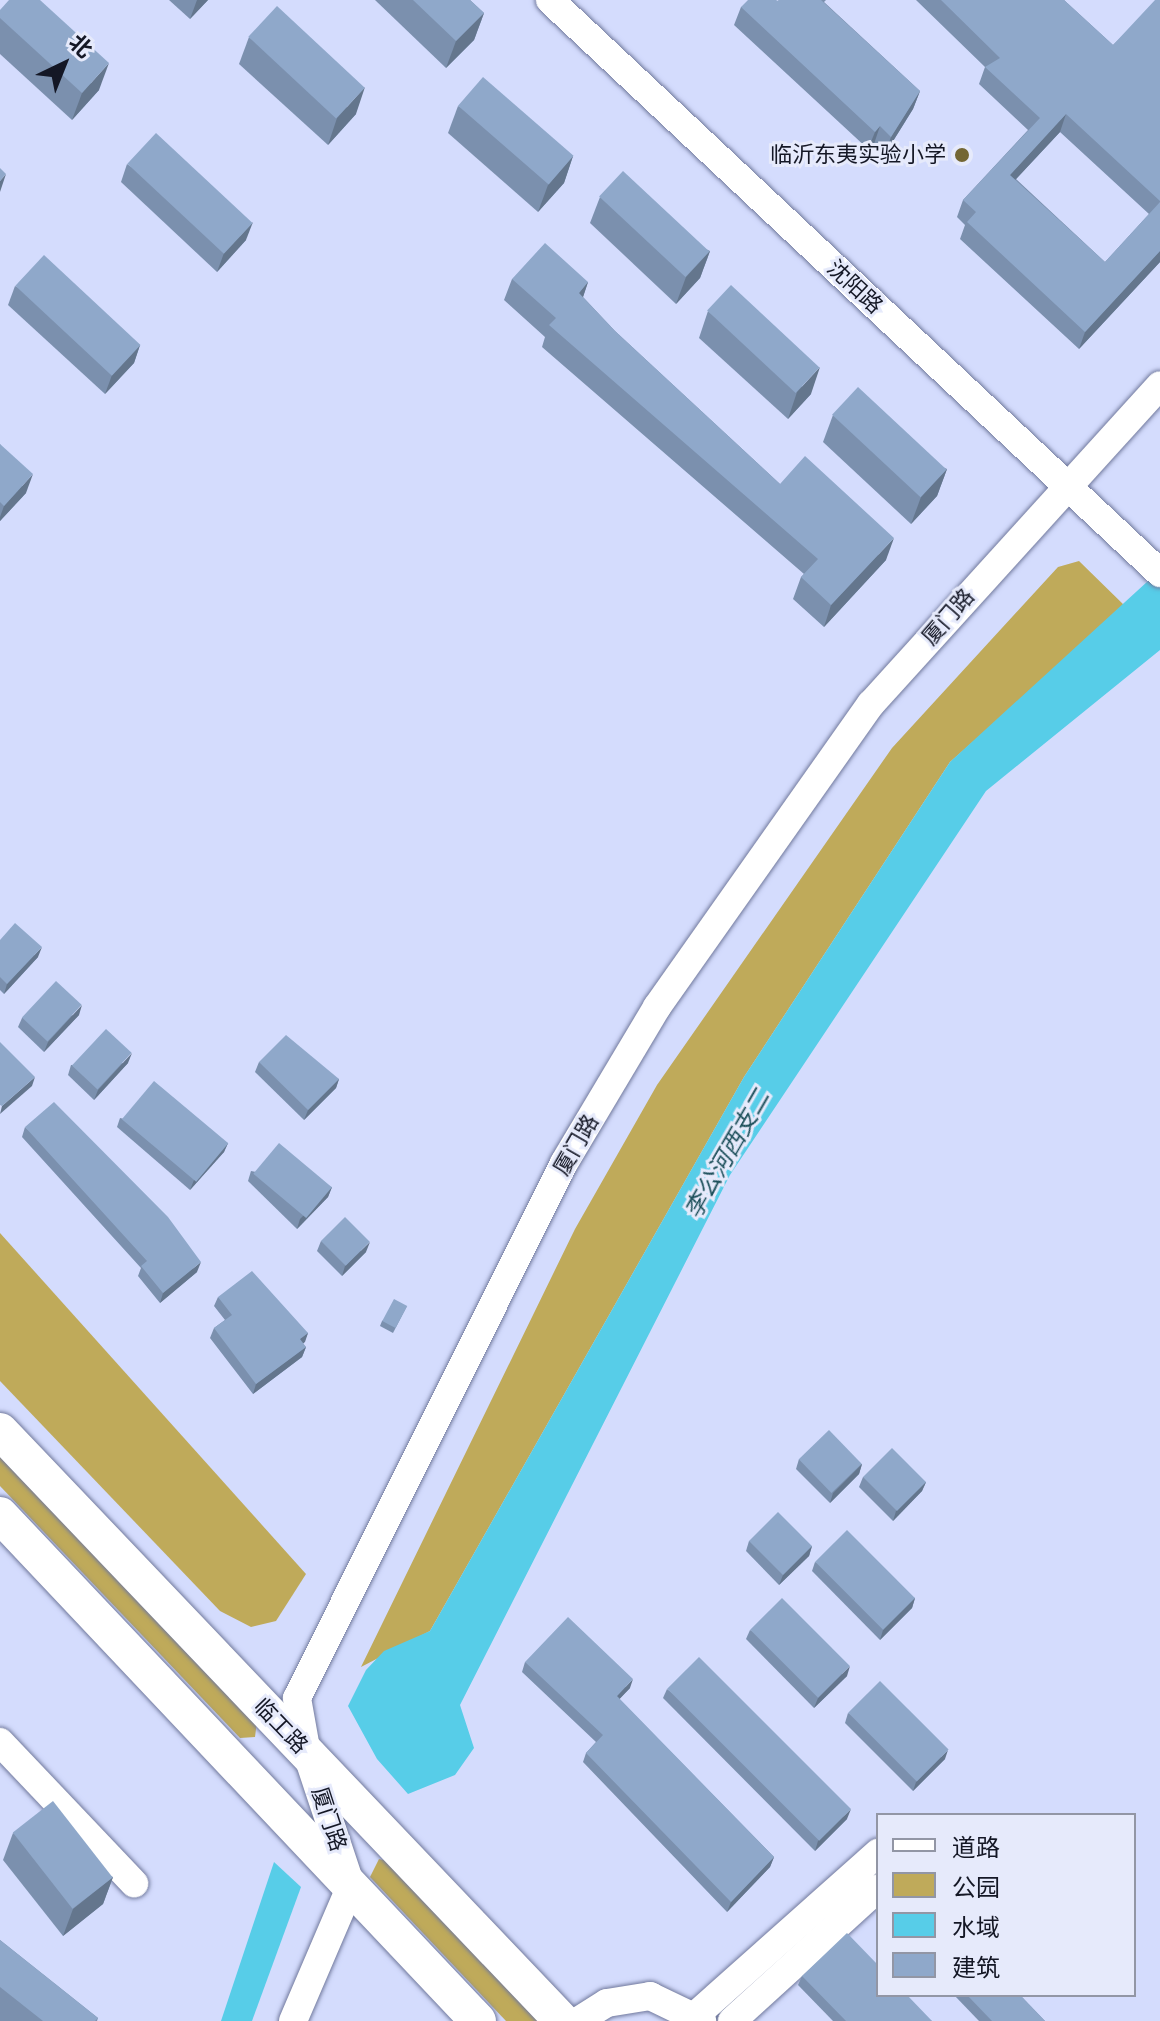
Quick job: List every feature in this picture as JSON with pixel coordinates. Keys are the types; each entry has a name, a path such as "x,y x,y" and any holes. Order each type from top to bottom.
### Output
{"main road":[{"name":"临工路","path":"0,1431 562,2021"},
{"path":"0,1515 478,2021"}],"street":[{"name":"沈阳路","path":"550,0 1154,568"},
{"name":"厦门路","path":"351,1886 307,1754 297,1698 564,1163 657,1007 871,704 1065,484 1160,385"},
{"path":"0,1742 134,1883"},
{"path":"578,2021 607,2003 650,1996 699,2018 876,1855"},
{"path":"293,2021 351,1886"},
{"path":"732,2021 876,1890"}],"green space":[{"path":"1079,561 1126,607 950,762 744,1077 430,1631 361,1667 575,1229 657,1085 892,748 1058,567"},
{"path":"0,1233 306,1574 276,1621 251,1627 220,1611 0,1381"},
{"path":"0,1453 257,1721 255,1737 240,1738 0,1486"},
{"path":"379,1859 387,1861 538,2021 506,2021 370,1877"}],"water":[{"name":"李公河西支二","path":"1160,570 1160,650 986,791 730,1175 460,1705 474,1748 455,1775 408,1794 377,1759 348,1706 366,1670 384,1651 430,1631 744,1077 950,762"},
{"path":"274,1862 301,1887 252,2021 221,2021"}],"building":[{"path":"9,0 40,0 109,63 82,93 0,18 0,10"},
{"path":"413,0 470,0 484,13 456,41"},
{"path":"748,0 821,0 920,91 891,137 880,126 875,132 741,7"},
{"path":"941,0 1064,0 1113,45 1155,0 1160,0 1160,201 1066,114 1010,175 1105,262 1160,202 1160,251 1085,332 967,222 976,212 963,200 1040,118 985,67 1000,58"},
{"path":"277,6 365,88 336,119 248,37"},
{"path":"483,77 574,156 549,184 458,106"},
{"path":"156,133 253,223 224,254 127,164"},
{"path":"623,171 709,251 685,277 599,197"},
{"path":"545,243 588,282 579,293 615,331 780,484 805,456 894,538 831,605 801,577 818,559 549,325 556,318 512,279"},
{"path":"44,255 141,345 112,376 15,286"},
{"path":"731,285 819,368 796,393 707,311"},
{"path":"858,387 946,470 921,497 832,415"},
{"path":"0,444 33,474 4,506 0,502"},
{"path":"15,923 42,947 7,984 0,977 0,940"},
{"path":"56,981 82,1005 47,1041 22,1018"},
{"path":"106,1029 132,1053 97,1089 72,1066"},
{"path":"286,1035 339,1079 308,1110 259,1062"},
{"path":"0,1042 35,1077 2,1106 0,1105"},
{"path":"154,1081 228,1143 196,1182 122,1119"},
{"path":"54,1102 168,1217 201,1262 163,1293 141,1266 147,1261 25,1127"},
{"path":"279,1143 332,1187 306,1218 253,1174"},
{"path":"345,1217 370,1242 346,1266 321,1241"},
{"path":"252,1271 308,1333 300,1339 306,1347 256,1384 214,1328 232,1315 218,1297"},
{"path":"394,1299 407,1306 396,1328 382,1321"},
{"path":"829,1430 862,1464 831,1493 799,1459"},
{"path":"892,1448 926,1482 897,1511 863,1477"},
{"path":"778,1512 812,1546 783,1575 749,1541"},
{"path":"847,1530 915,1598 883,1630 815,1562"},
{"path":"782,1598 850,1666 818,1698 750,1630"},
{"path":"568,1617 633,1679 617,1696 774,1857 731,1902 586,1753 603,1735 525,1662"},
{"path":"699,1657 851,1809 819,1841 667,1689"},
{"path":"880,1681 949,1750 917,1781 848,1713"},
{"path":"53,1801 113,1877 73,1909 13,1832"},
{"path":"847,1933 876,1963 876,1997 909,1997 932,2021 846,2021 802,1976"},
{"path":"0,1940 98,2018 95,2021 43,2021 0,1987"},
{"path":"969,1997 1022,1997 1045,2021 992,2021"}],"place":[{"name":"临沂东夷实验小学","path":"962,155"}]}
